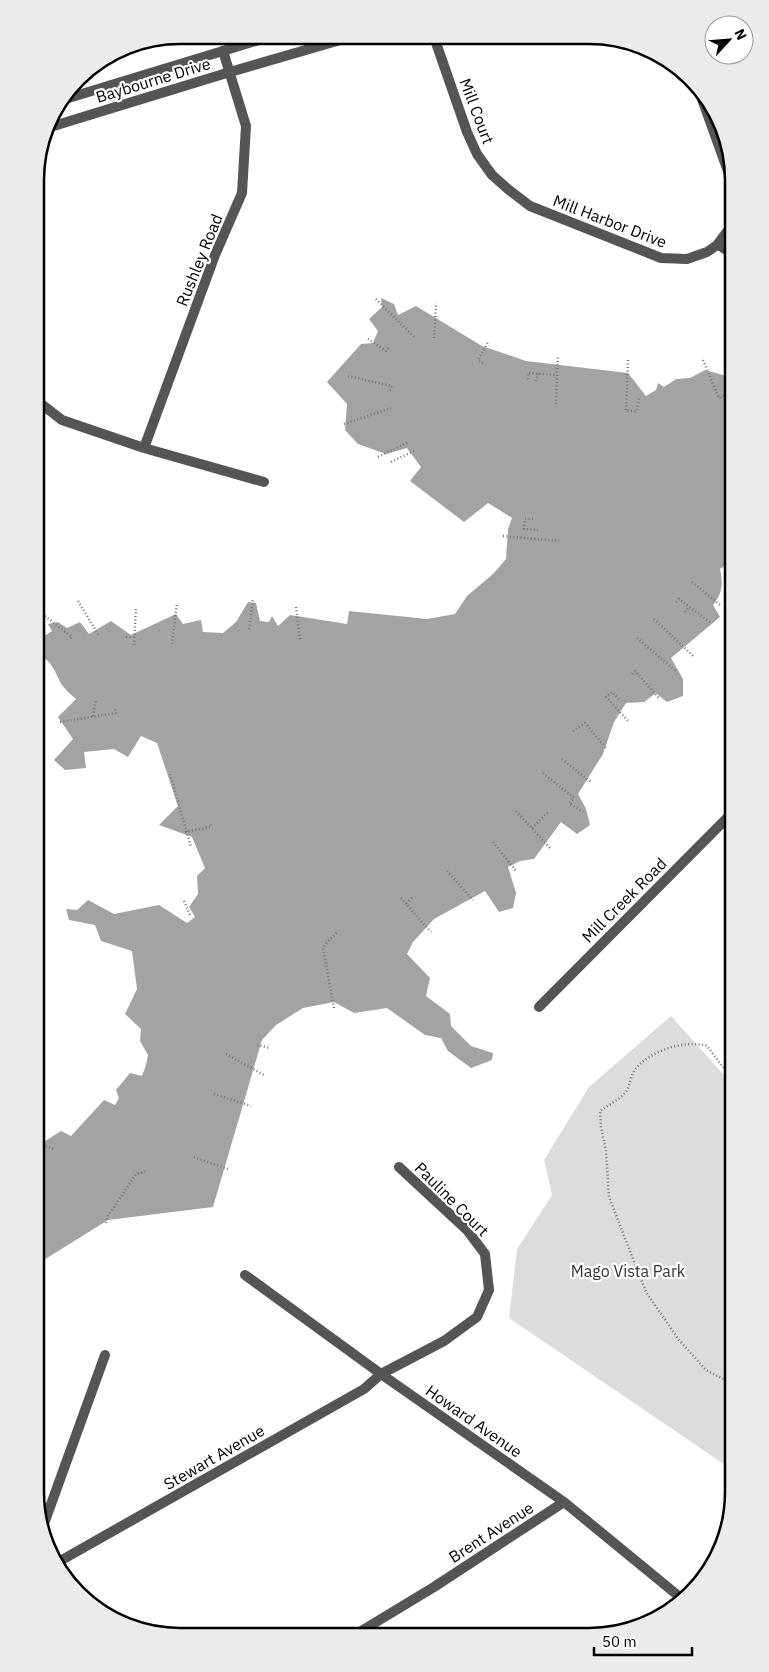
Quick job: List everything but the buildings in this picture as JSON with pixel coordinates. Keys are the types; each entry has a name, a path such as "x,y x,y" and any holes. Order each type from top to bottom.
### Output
{"street":[{"name":"Baybourne Drive","path":"73,97 246,44"},
{"name":"Baybourne Drive","path":"55,125 326,44"},
{"name":"Mill Court","path":"436,44 466,132 477,154 492,175 530,206"},
{"name":"Rushley Road","path":"144,448 215,255 242,194 246,126 223,51"},
{"path":"706,111 723,158"},
{"name":"Mill Harbor Drive","path":"530,206 661,258 687,258 707,252 717,245 725,234"},
{"path":"44,406 62,420 117,439 264,482"},
{"name":"Mill Creek Road","path":"539,1007 725,820"},
{"name":"Pauline Court","path":"381,1374 444,1341 477,1317 489,1290 485,1254 467,1230 399,1167"},
{"name":"Howard Avenue","path":"245,1275 381,1374 564,1502 678,1595"},
{"path":"46,1517 105,1355"},
{"name":"Stewart Avenue","path":"62,1560 364,1389 381,1374"},
{"name":"Brent Avenue","path":"366,1628 434,1587 564,1502"}],"lane":[{"path":"717,245 725,250"}],"path":[{"path":"376,299 414,338"},
{"path":"434,338 436,303"},
{"path":"368,339 386,351 389,347"},
{"path":"482,363 478,360 488,342"},
{"path":"556,404 558,355"},
{"path":"628,360 626,411 637,412 638,397"},
{"path":"703,360 719,398 725,396"},
{"path":"528,379 528,373 557,375"},
{"path":"536,381 538,374"},
{"path":"547,380 548,374"},
{"path":"348,376 392,386 389,392"},
{"path":"344,424 391,408"},
{"path":"378,457 409,442"},
{"path":"391,462 416,450"},
{"path":"524,538 525,519 533,519"},
{"path":"524,530 538,530"},
{"path":"503,536 559,542"},
{"path":"692,582 720,605"},
{"path":"249,629 253,598"},
{"path":"676,602 679,599 711,623"},
{"path":"78,601 99,636"},
{"path":"172,644 177,603"},
{"path":"296,607 300,640"},
{"path":"685,612 689,607"},
{"path":"134,645 136,608"},
{"path":"45,616 72,637 69,640"},
{"path":"654,619 693,656"},
{"path":"126,637 134,637"},
{"path":"637,638 676,671"},
{"path":"632,674 635,672 659,698"},
{"path":"619,699 612,692 606,697 628,722"},
{"path":"93,717 96,700"},
{"path":"60,722 116,713 115,709"},
{"path":"573,731 584,722 607,749"},
{"path":"562,759 592,783"},
{"path":"543,773 574,798 569,803 582,812"},
{"path":"170,774 191,847"},
{"path":"516,812 550,848"},
{"path":"532,828 548,812"},
{"path":"185,832 211,827 210,822"},
{"path":"493,842 517,872"},
{"path":"447,871 473,900"},
{"path":"400,898 431,932"},
{"path":"406,904 412,898"},
{"path":"184,901 190,917"},
{"path":"334,1008 323,947 338,931"},
{"path":"725,1070 707,1046 701,1044 663,1049 646,1059 634,1071 626,1092 600,1111 606,1151 609,1198 646,1292 679,1340 706,1370 725,1380"},
{"path":"257,1046 270,1048"},
{"path":"226,1054 264,1074"},
{"path":"214,1094 251,1106"},
{"path":"44,1146 54,1149"},
{"path":"194,1157 228,1169"},
{"path":"106,1223 108,1216 136,1174 148,1170"}],"green space":[{"name":"Mago Vista Park","path":"671,1016 725,1076 725,1465 509,1318 517,1249 552,1195 544,1160 589,1087"}],"shaded area":[{"path":"381,298 394,304 398,315 416,306 482,346 526,361 628,373 646,396 656,390 658,383 664,387 676,379 690,378 705,370 725,376 725,566 720,569 721,588 719,596 713,605 720,617 671,658 683,679 683,696 667,702 656,693 644,702 626,703 614,722 603,754 578,794 586,809 590,825 577,834 561,822 534,859 520,861 508,867 516,893 513,908 499,912 485,891 434,919 413,942 407,954 430,978 426,996 450,1014 451,1026 471,1046 493,1053 492,1060 471,1068 448,1051 441,1038 425,1035 387,1008 354,1013 334,1002 303,1008 276,1025 262,1040 213,1207 108,1220 44,1260 44,1142 61,1131 71,1136 104,1100 115,1105 119,1098 116,1090 130,1073 142,1076 148,1055 140,1041 141,1029 125,1014 137,989 132,951 101,941 95,925 69,920 66,909 77,910 88,900 114,914 159,905 187,923 195,917 189,907 198,894 197,876 205,868 192,837 159,825 178,806 157,743 141,736 128,757 114,749 84,752 86,768 65,770 54,760 73,739 58,717 76,699 62,685 50,663 44,658 44,633 46,635 52,631 48,624 58,622 67,628 80,622 89,634 111,621 131,635 176,614 183,624 201,620 203,632 223,633 236,622 248,602 256,603 260,621 269,622 272,616 278,626 290,615 347,624 349,611 427,619 455,614 467,596 493,574 506,559 508,529 512,518 488,503 464,522 410,481 421,467 407,448 386,454 358,444 345,430 347,404 327,382 361,344 373,343 378,331 369,319 382,307"}]}
